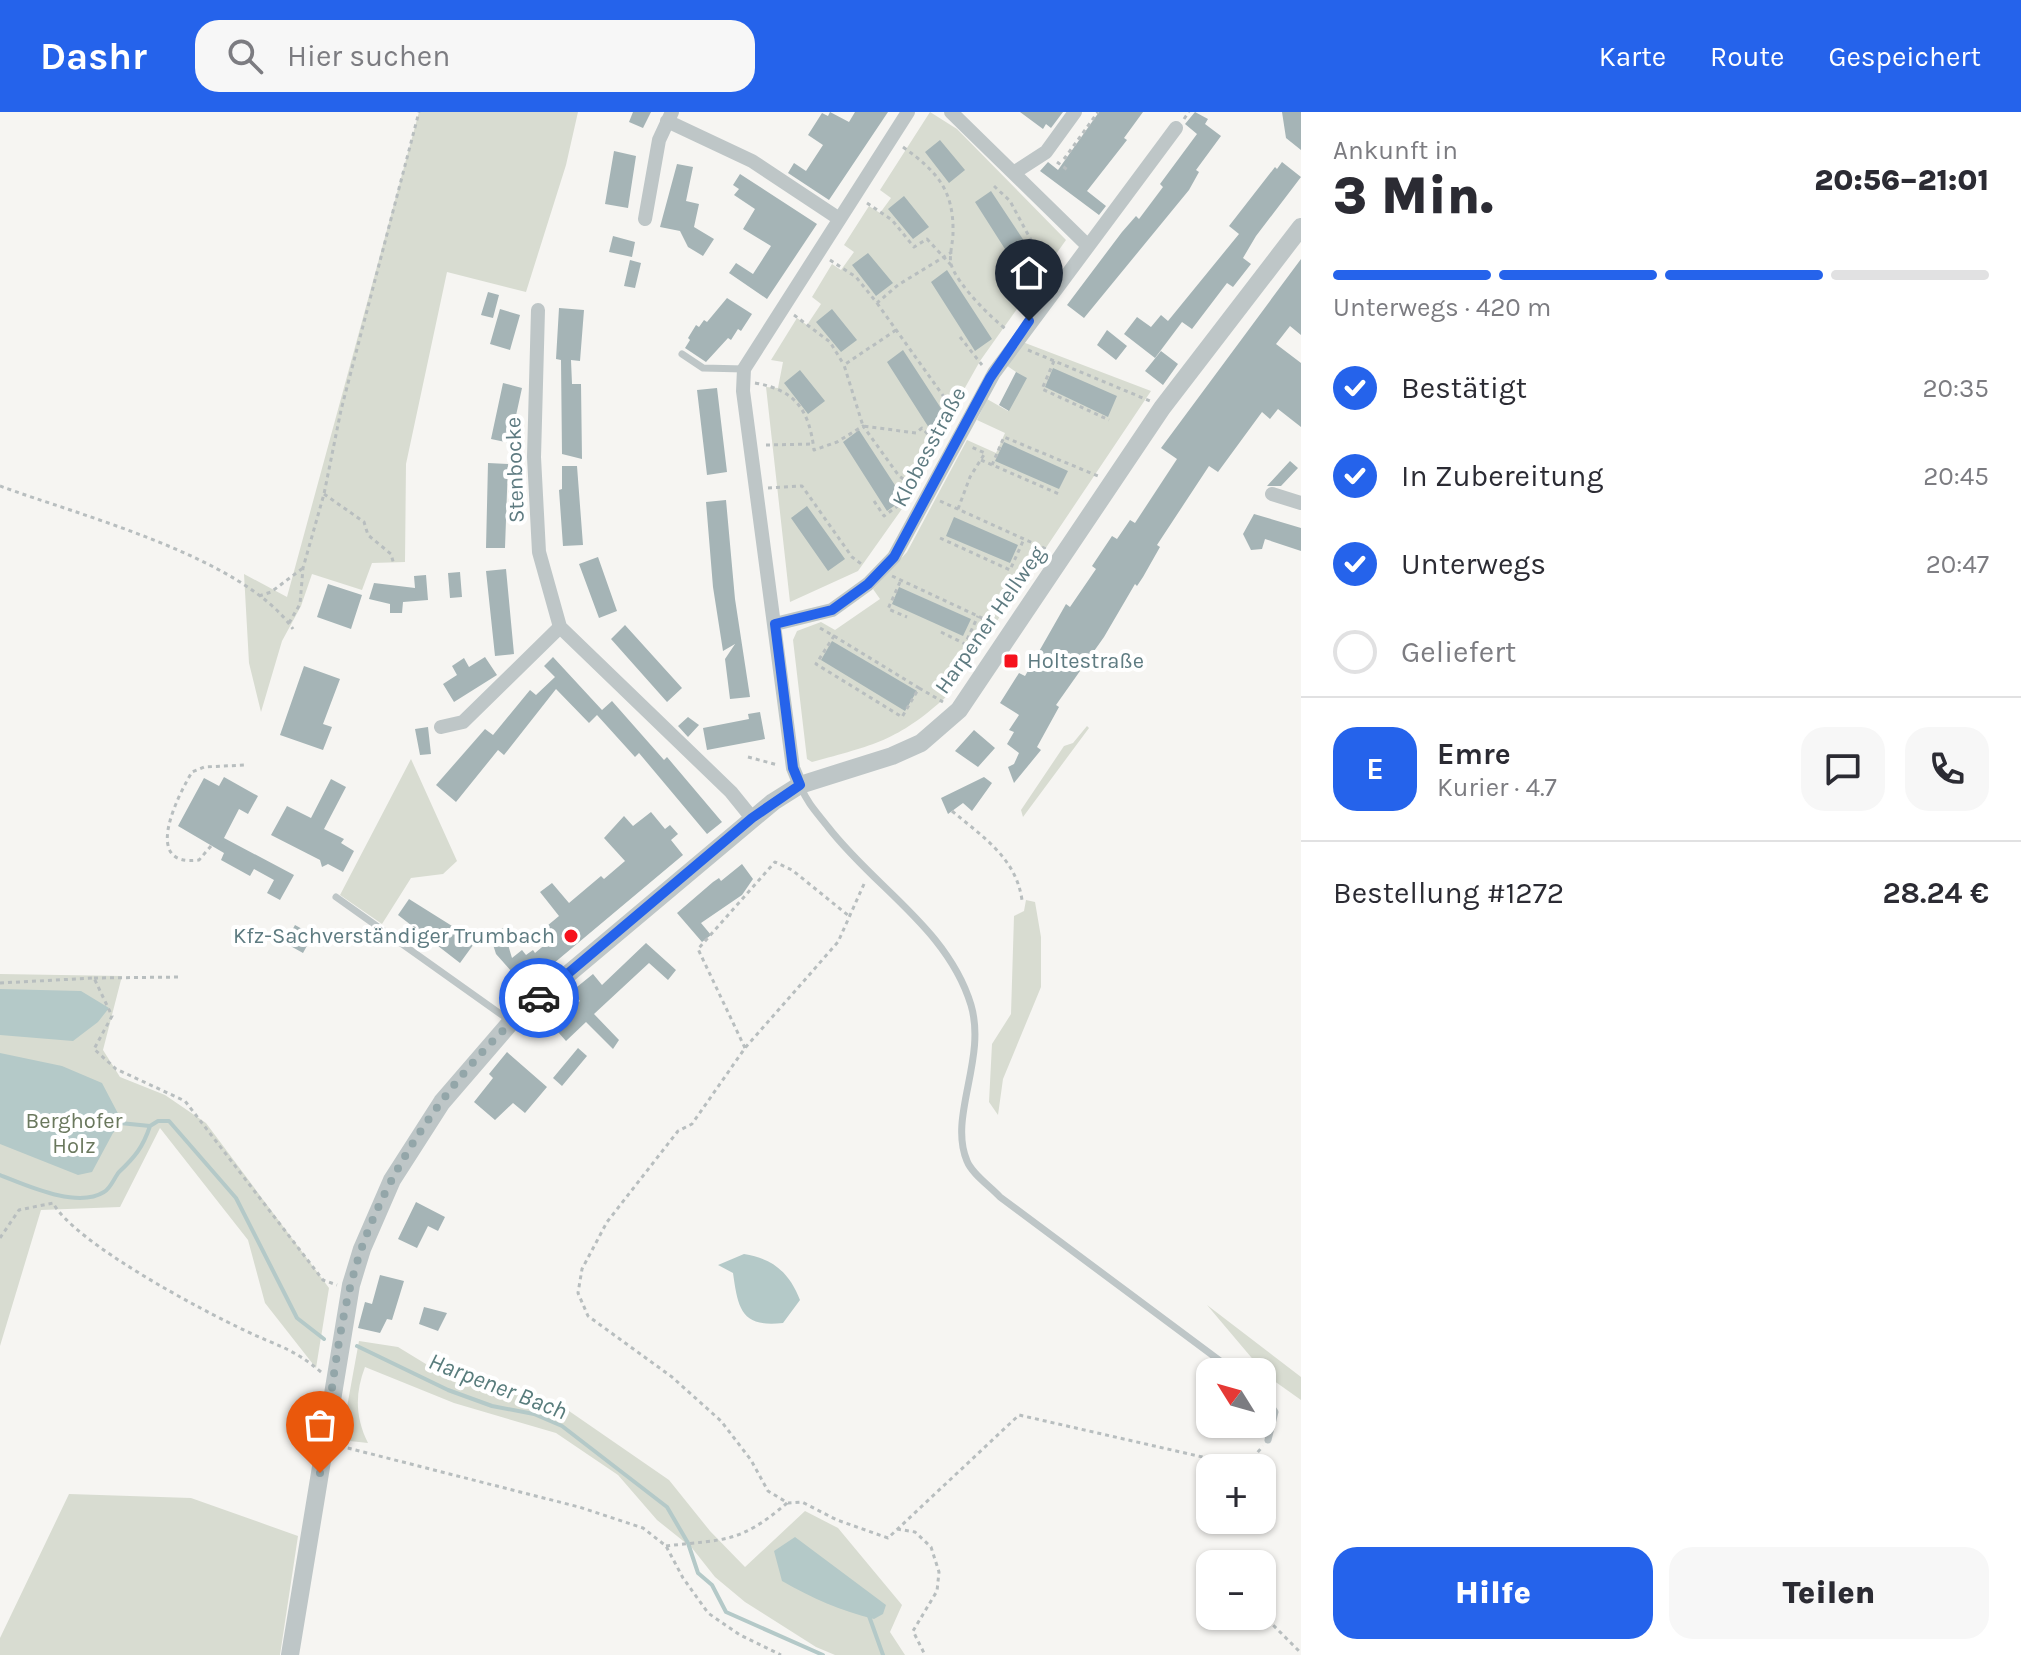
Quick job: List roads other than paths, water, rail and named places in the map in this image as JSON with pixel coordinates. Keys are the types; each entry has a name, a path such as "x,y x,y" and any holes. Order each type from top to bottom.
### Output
{"street":[{"path":"800,785 793,768 744,375 782,306 908,112"},
{"path":"951,112 1087,245"},
{"path":"1015,172 1046,152 1075,112"},
{"path":"645,219 659,140 670,116 752,161 838,218"},
{"name":"Klobesstraße","path":"775,624 832,610 880,573 912,527 994,373 1041,305 1176,128"},
{"name":"Harpener Hellweg","path":"290,1655 343,1323 362,1249 392,1180 442,1102 511,1022 752,818 800,785 892,756 921,743 959,710 1176,389 1301,227"},
{"name":"Stenbocke","path":"538,310 534,457 539,552 560,627"},
{"path":"1272,494 1301,503"},
{"path":"441,727 463,722 560,627 727,788 752,818"}],"lane":[{"path":"682,354 703,368 744,375"},
{"path":"800,785 806,799 870,876 923,924 953,961 972,1007 977,1046 960,1131 967,1163 1000,1197 1216,1358"},
{"path":"336,897 511,1022"}],"waterway":[{"name":"Harpener Bach","path":"0,1175 52,1194 93,1197 109,1188 138,1151 150,1126 158,1121 169,1121 236,1198 297,1318 324,1339"},
{"path":"120,1123 150,1126"},
{"name":"Harpener Bach","path":"357,1346 448,1390 492,1406 534,1414 562,1426 667,1507 688,1543 698,1573 712,1585 726,1612 823,1655"},
{"path":"869,1616 883,1655"}],"place":[{"name":"Holtestraße","path":"1011,661"},
{"name":"Kfz-Sachverständiger Trumbach","path":"571,936"}],"park label":[{"name":"Berghofer Holz","path":"74,1134"}]}
